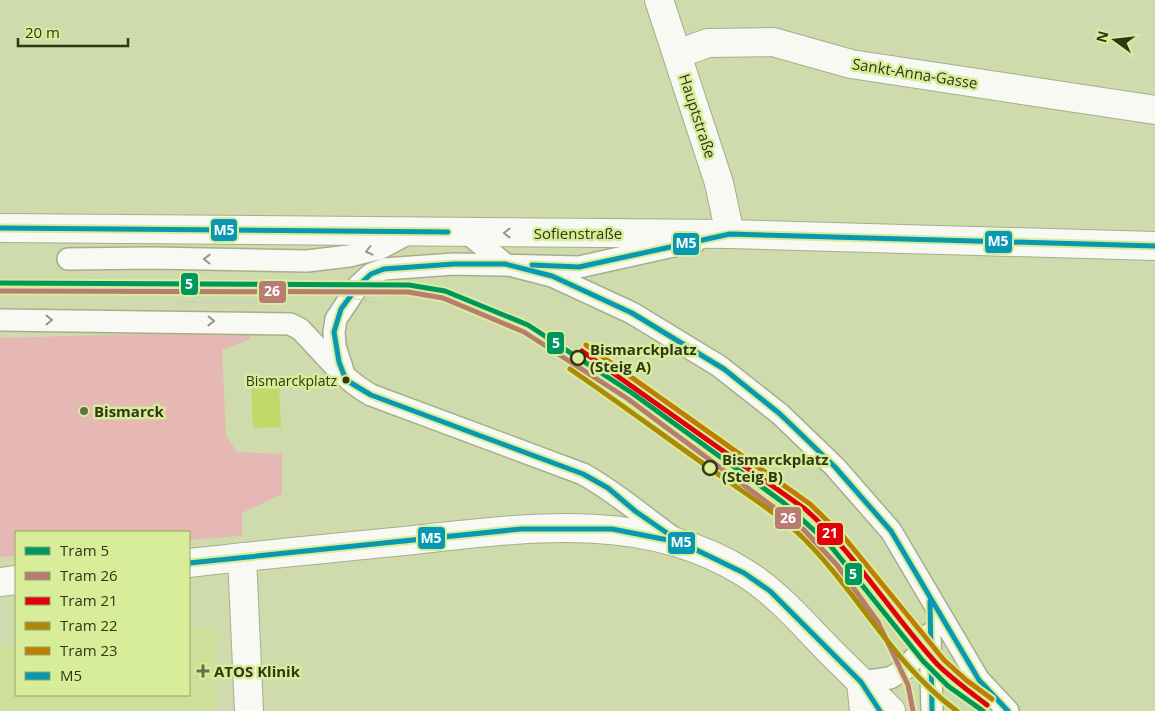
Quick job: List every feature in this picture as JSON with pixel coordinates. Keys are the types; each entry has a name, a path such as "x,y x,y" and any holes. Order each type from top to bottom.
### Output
{"main road":[{"name":"Hauptstraße","path":"659,0 719,183 730,234"},
{"name":"Sankt-Anna-Gasse","path":"678,54 708,43 773,42 852,64 1155,110"},
{"name":"Sofienstraße","path":"0,228 730,234 1155,246"},
{"path":"190,563 522,529 612,529 646,534 680,542 744,573 770,591 891,711"},
{"path":"242,557 249,711"},
{"path":"0,582 15,580"},
{"path":"861,682 864,711"}],"lane":[{"path":"68,259 152,258 307,261 350,256 380,248 413,231"},
{"path":"466,232 505,264 552,276 632,313 719,366 780,414 841,474 891,531 979,680 1008,711"},
{"path":"346,380 335,346 334,332 336,319 358,286 371,274 384,269 446,264 579,267 730,234"},
{"path":"0,320 290,324 300,329 346,380 371,395 583,474 608,488 635,511 680,542"},
{"path":"930,598 932,711"},
{"path":"880,711 861,682 890,678 905,669 930,640"}],"shaded area":[{"path":"250,331 250,339 222,350 226,436 237,452 282,454 282,494 242,513 242,536 190,540 190,531 15,531 15,556 0,557 0,338"},
{"path":"279,383 281,427 253,428 251,384"},
{"name":"ATOS Klinik","path":"210,626 216,632 216,711 0,711 0,647 15,645 15,696 190,696 190,628"}],"tram line":[{"name":"5","path":"0,283 409,285 445,291 528,325 632,393 784,503 829,544 923,661 948,686 983,711"},
{"path":"281,285 378,303"},
{"path":"193,297 275,286"},
{"name":"26","path":"0,291 408,292 443,298 524,332 628,399 803,529 837,565 878,622 908,685 913,711"},
{"path":"175,302 276,303"},
{"name":"23","path":"586,345 810,504 843,536 944,660 966,680 992,699"},
{"name":"21","path":"582,351 805,509 841,545 937,664 987,705"},
{"name":"22","path":"570,369 761,504 798,533 838,577 893,649 934,692 957,711"}],"transit line":[{"name":"M5","path":"0,228 448,232"},
{"name":"M5","path":"532,265 579,267 730,234 1155,246"},
{"name":"M5","path":"880,711 861,682 770,591 744,573 680,542 635,511 608,488 583,474 371,395 346,380 339,362 334,332 341,309 358,286 371,274 384,269 454,264 505,264 552,276 632,313 724,369 780,414 835,467 891,531 979,680 1008,711"},
{"name":"M5","path":"190,563 521,529 612,529 673,541"},
{"name":"M5","path":"930,601 932,711"}],"place":[{"name":"Bismarckplatz (Steig A)","path":"578,358"},
{"name":"Bismarckplatz","path":"346,380"},
{"name":"Bismarck","path":"84,411"},
{"name":"Bismarckplatz (Steig B)","path":"710,468"},
{"name":"ATOS Klinik","path":"203,671"}]}
